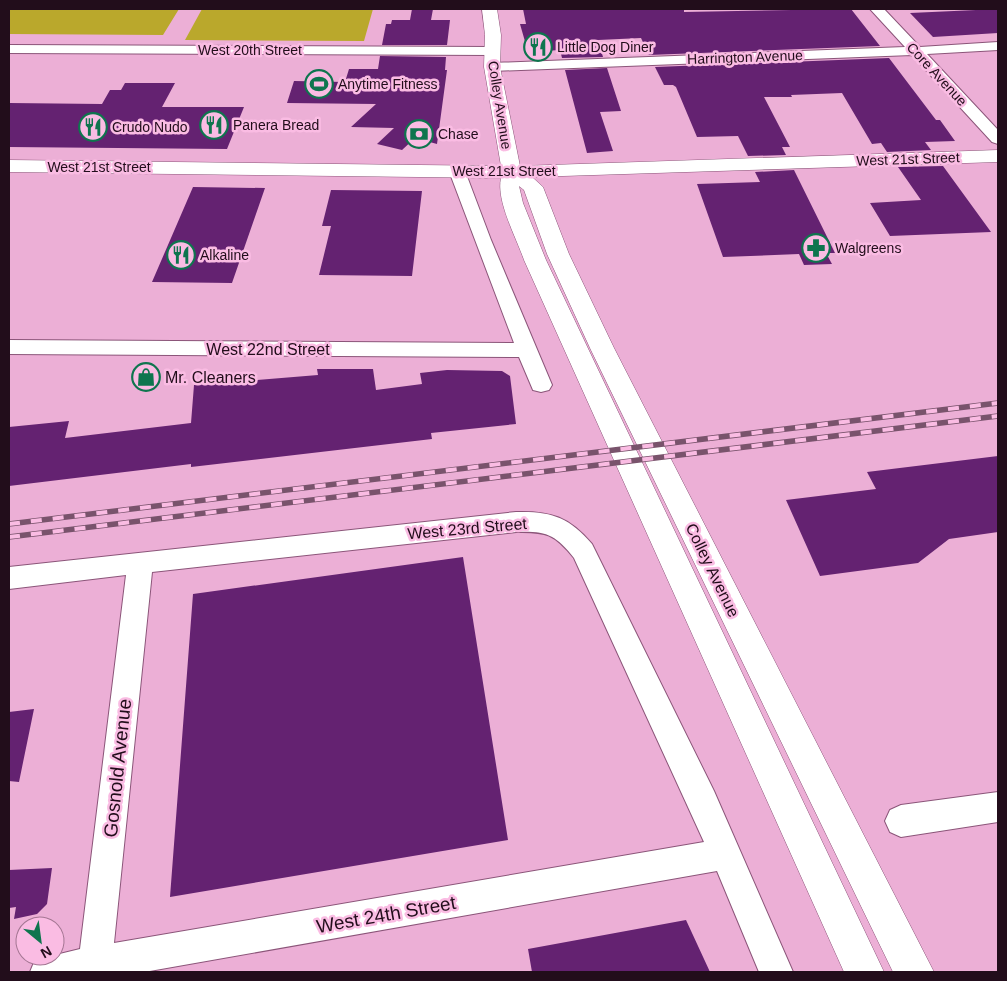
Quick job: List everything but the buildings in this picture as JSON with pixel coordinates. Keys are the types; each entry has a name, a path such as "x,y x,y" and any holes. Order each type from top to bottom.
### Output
{"main road":[{"name":"Colley Avenue","path":"489,9 493,35 492,59 512,172 509,187 535,260 864,972"},
{"name":"West 21st Street","path":"9,166 512,172 998,156"},
{"name":"Colley Avenue","path":"512,172 532,187 558,254 602,348 914,972"}],"street":[{"name":"Core Avenue","path":"877,9 998,139"},
{"name":"Harrington Avenue","path":"492,59 915,51 998,46"},
{"name":"West 20th Street","path":"9,49 492,59"},
{"path":"457,171 482,240 541,385"},
{"name":"West 22nd Street","path":"9,347 527,350"},
{"name":"West 23rd Street","path":"9,578 481,525 539,522 556,526 571,536 583,552 700,795 776,972"},
{"name":"Gosnold Avenue","path":"95,968 140,564"},
{"path":"902,821 998,807"},
{"name":"West 24th Street","path":"47,972 95,968 725,854"}],"shaded area":[{"path":"9,9 179,9 163,35 9,34"},
{"path":"202,9 373,9 364,41 185,40"}],"railway":[{"path":"9,524 998,403"},
{"path":"9,537 998,416"}],"place":[{"name":"Little Dog Diner","path":"538,47"},
{"name":"Anytime Fitness","path":"319,84"},
{"name":"Panera Bread","path":"214,125"},
{"name":"Crudo Nudo","path":"93,127"},
{"name":"Chase","path":"419,134"},
{"name":"Walgreens","path":"816,248"},
{"name":"Alkaline","path":"181,255"},
{"name":"Mr. Cleaners","path":"146,377"}]}
